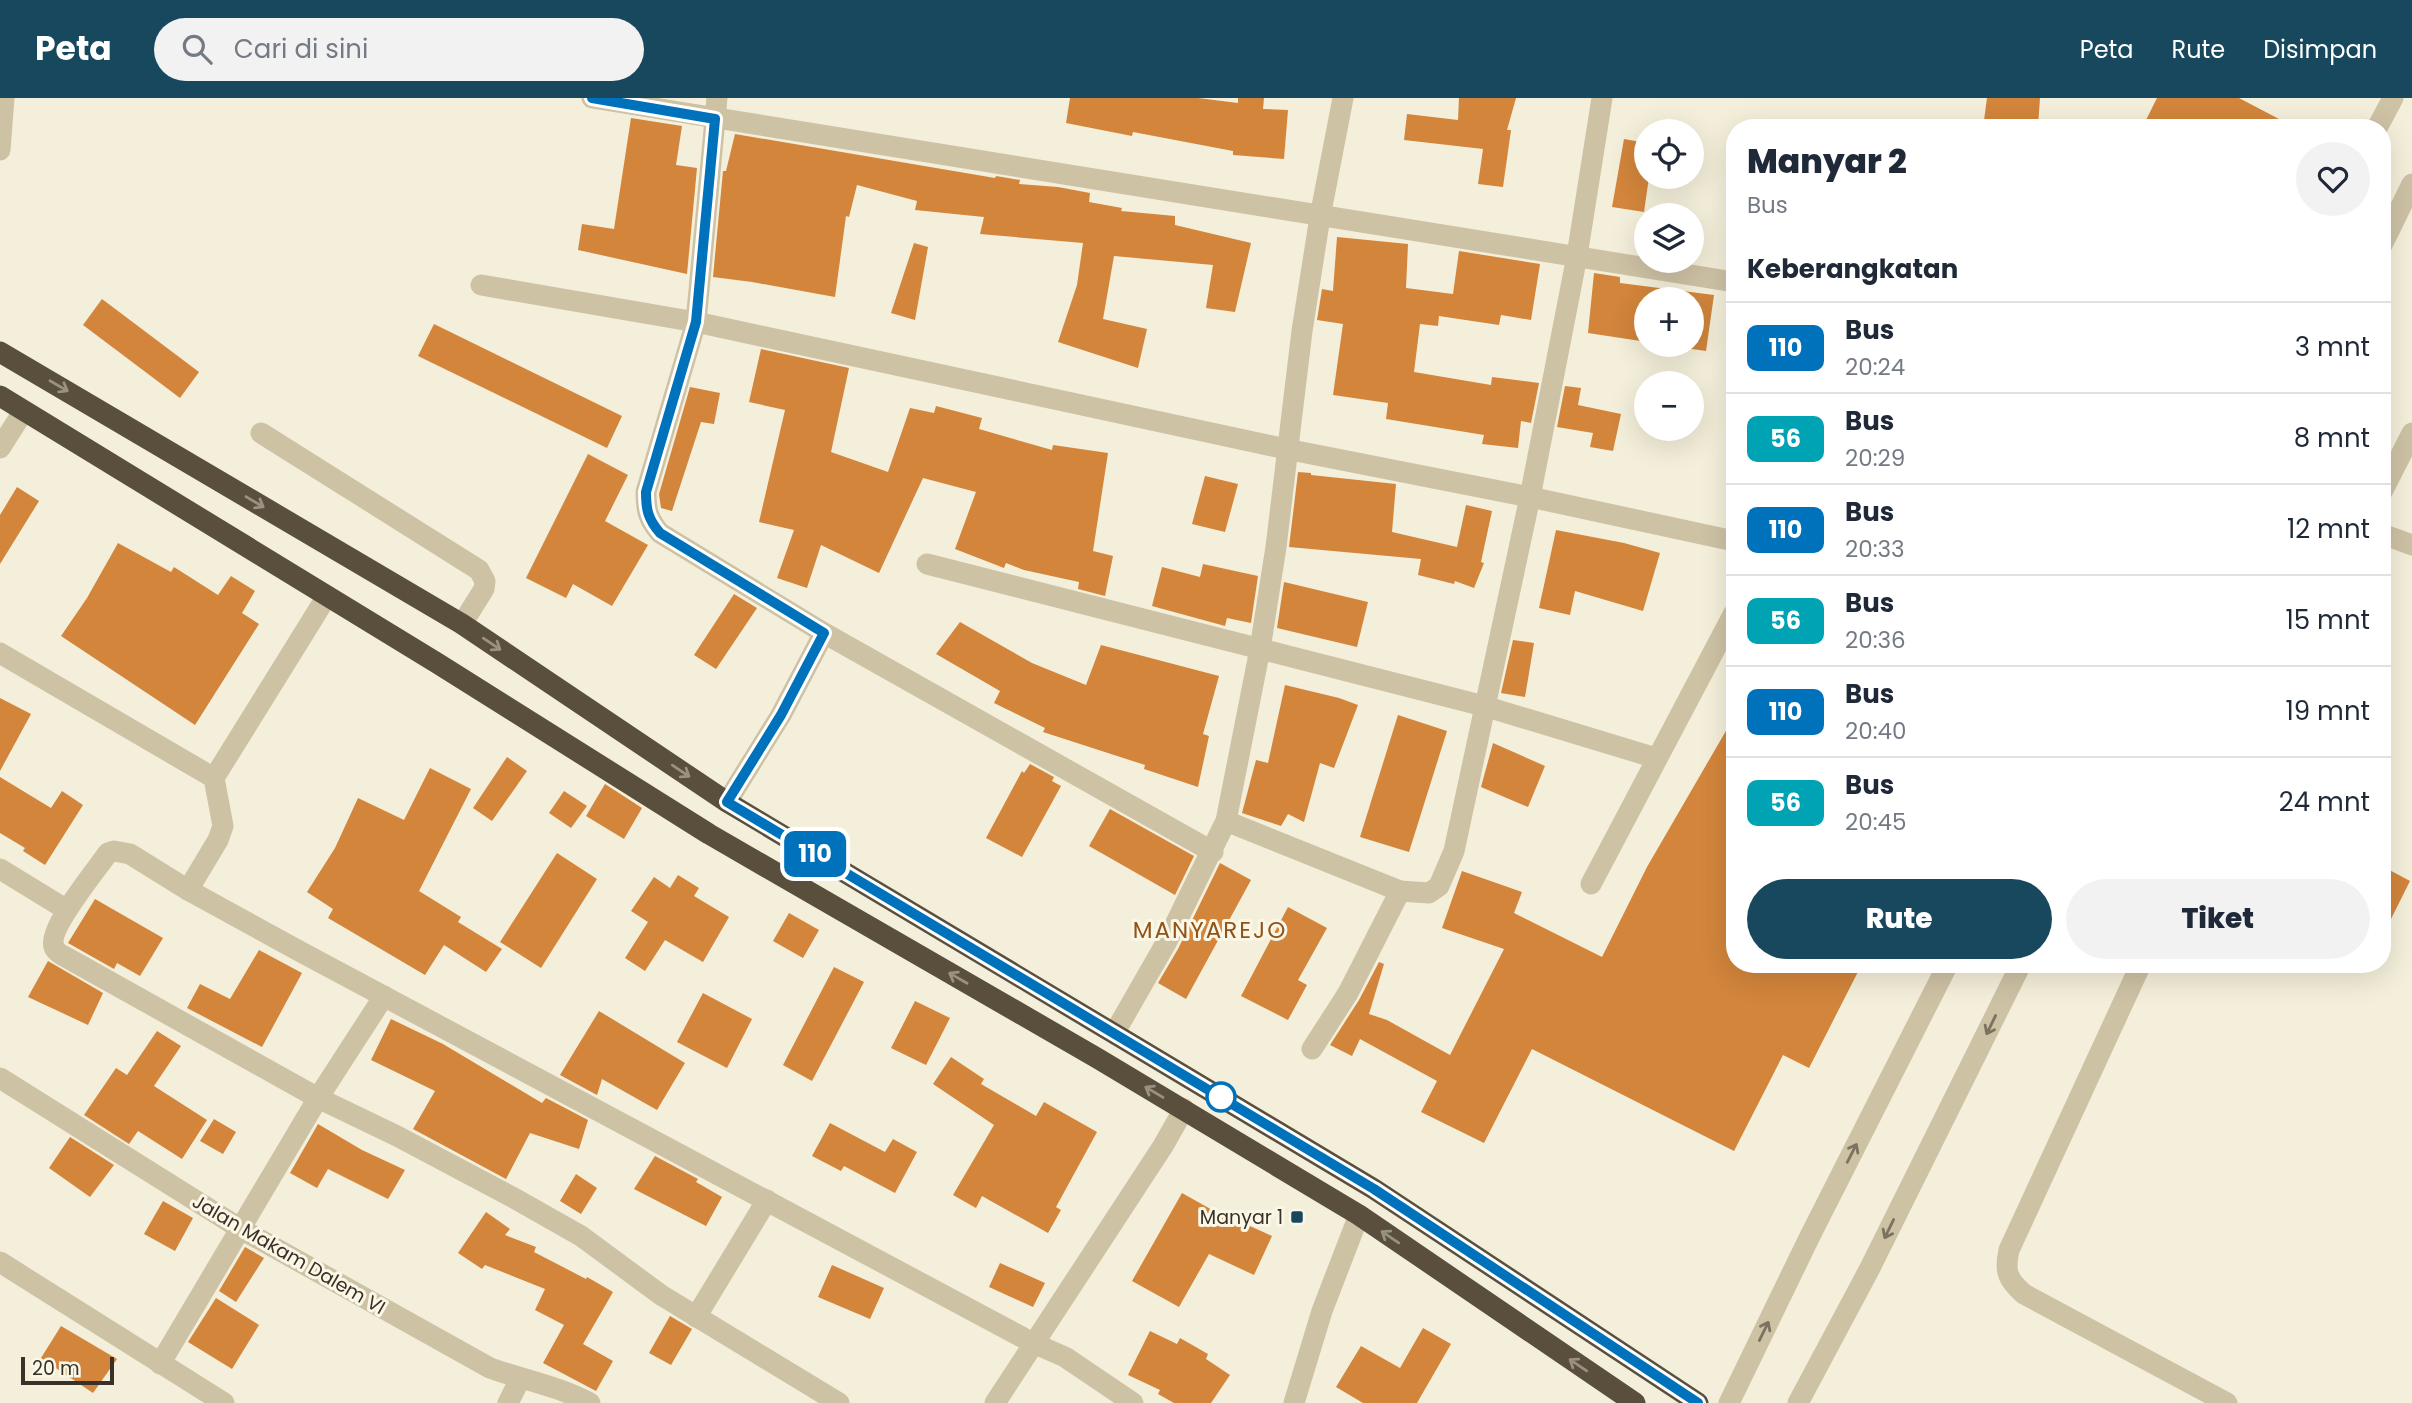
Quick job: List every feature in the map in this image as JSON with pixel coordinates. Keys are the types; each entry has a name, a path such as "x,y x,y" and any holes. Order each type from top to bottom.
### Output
{"highway":[{"path":"0,352 462,624 727,802 1374,1189 1698,1403"},
{"path":"0,396 709,834 1359,1215 1635,1403"}],"street":[{"path":"0,150 4,98"},
{"path":"592,98 716,108 1320,217 1726,281"},
{"path":"1115,1032 1166,943 1226,821 1261,649 1276,547 1286,449 1320,217 1343,98"},
{"path":"1226,821 1399,891 1429,893 1439,886 1454,851 1530,497 1577,256 1602,98"},
{"path":"2382,119 2393,98"},
{"path":"716,108 696,322 646,492 646,511 650,522 660,533 824,633 1213,852"},
{"path":"2391,227 2412,184"},
{"path":"481,285 696,322 1286,449 1726,539"},
{"path":"0,448 23,412"},
{"path":"261,433 479,570 485,581 484,589 462,624"},
{"path":"2391,474 2412,433"},
{"path":"2391,537 2412,545"},
{"path":"927,564 1484,706 1656,758"},
{"path":"188,890 218,840 223,826 214,778 327,596"},
{"path":"1591,884 1726,628"},
{"path":"727,802 781,715 824,633"},
{"path":"0,653 214,778"},
{"path":"839,1403 661,1295 581,1236 547,1216 408,1142 318,1098 55,950 54,937 67,910 108,853 114,850 130,854 188,890 384,996 1033,1343 1065,1357 1133,1403"},
{"path":"0,869 67,910"},
{"path":"1312,1049 1348,993 1399,891"},
{"path":"1729,1403 1943,973"},
{"path":"1798,1403 2016,973"},
{"path":"2137,973 2009,1250 2006,1264 2011,1282 2025,1294 2227,1403"},
{"path":"160,1364 318,1098 384,996"},
{"name":"Jalan Makam Dalem VI","path":"0,1078 241,1229 490,1368 520,1379 550,1385 590,1403"},
{"path":"995,1403 1184,1110"},
{"path":"696,1317 767,1200"},
{"path":"1294,1403 1322,1311 1359,1215"},
{"path":"0,1262 224,1403"},
{"path":"508,1403 520,1379"}],"building":[{"path":"1070,98 1198,98 1238,103 1238,98 1264,98 1263,109 1288,110 1284,159 1233,155 1233,151 1133,132 1132,136 1066,123"},
{"path":"1459,98 1516,98 1507,130 1511,130 1503,187 1478,184 1483,149 1404,140 1407,114 1458,120"},
{"path":"1987,98 2040,98 2038,119 1984,119"},
{"path":"2157,98 2239,98 2279,119 2146,119"},
{"path":"631,118 682,126 676,165 697,168 687,274 578,250 582,224 614,229"},
{"path":"735,134 1020,180 1019,184 1090,193 1089,202 1122,208 1121,211 1175,216 1175,225 1251,243 1235,312 1206,308 1213,265 1114,256 1103,319 1147,329 1138,368 1058,342 1077,285 1083,243 980,234 984,217 915,210 917,201 857,185 849,217 846,216 835,297 713,277 723,171 726,171"},
{"path":"1624,139 1634,141 1634,189 1647,189 1645,203 1634,203 1634,210 1612,207"},
{"path":"1337,237 1408,244 1406,288 1453,294 1459,251 1540,264 1531,320 1501,315 1499,325 1439,316 1438,326 1420,324 1414,372 1491,385 1492,377 1539,383 1531,423 1521,421 1518,448 1482,444 1484,435 1386,419 1388,403 1333,395 1343,324 1317,320 1322,289 1333,291"},
{"path":"914,243 928,247 915,320 891,313"},
{"path":"1594,273 1620,277 1620,283 1651,287 1634,287 1634,340 1588,333"},
{"path":"1704,294 1714,295 1704,351"},
{"path":"102,299 199,372 180,398 83,325"},
{"path":"434,324 622,416 607,448 418,356"},
{"path":"761,349 849,368 831,452 888,472 910,408 934,413 936,406 982,418 979,429 1052,450 1053,445 1108,453 1093,551 1113,556 1105,596 1078,589 1079,582 1024,570 1006,563 1004,568 955,549 976,492 923,478 879,573 821,545 807,588 777,578 794,530 759,522 785,410 749,402"},
{"path":"1565,386 1581,388 1578,405 1621,414 1613,451 1590,447 1593,433 1557,427"},
{"path":"690,387 720,393 714,424 701,422 672,511 661,508 659,494"},
{"path":"588,454 628,475 605,521 648,545 612,606 573,584 566,598 526,578"},
{"path":"1298,472 1396,484 1392,532 1457,547 1466,505 1492,511 1481,562 1484,563 1474,588 1455,581 1454,584 1418,575 1421,559 1289,547"},
{"path":"1205,476 1238,484 1225,532 1192,524"},
{"path":"17,487 39,501 0,564 0,515"},
{"path":"1556,530 1660,553 1643,611 1575,591 1570,615 1539,608"},
{"path":"118,543 171,572 174,567 218,595 231,576 255,591 242,613 259,624 195,725 61,636 87,598"},
{"path":"1203,564 1258,576 1251,623 1227,618 1225,626 1152,606 1162,567 1200,577"},
{"path":"1284,582 1368,602 1357,647 1277,628"},
{"path":"734,594 757,608 716,669 694,655"},
{"path":"960,622 1032,663 1086,685 1101,645 1219,676 1203,734 1209,736 1198,787 1144,769 1145,765 1043,732 1045,728 994,703 1000,691 936,654"},
{"path":"1513,640 1534,643 1525,697 1501,693"},
{"path":"1285,685 1358,705 1334,768 1320,763 1304,822 1288,814 1281,826 1242,813 1256,760 1268,763"},
{"path":"0,698 31,714 0,771"},
{"path":"1398,715 1447,731 1409,852 1360,837"},
{"path":"1726,731 1726,973 1857,973 1809,1068 1783,1055 1734,1151 1532,1049 1484,1143 1421,1112 1437,1081 1360,1039 1352,1056 1330,1045 1379,962 1384,964 1369,1014 1387,1020 1450,1055 1504,949 1442,928 1462,871 1522,892 1514,913 1602,957 1647,867"},
{"path":"1493,743 1545,766 1528,807 1481,787"},
{"path":"507,757 527,771 492,821 473,808"},
{"path":"1030,764 1054,777 1052,781 1061,786 1022,857 986,838 1022,771 1024,773"},
{"path":"430,768 471,789 419,891 461,917 458,922 502,949 486,972 444,945 425,975 328,918 333,909 307,892 335,848 358,798 404,820"},
{"path":"0,777 51,808 62,791 83,805 45,865 23,851 25,848 0,833"},
{"path":"605,784 642,808 624,839 586,816"},
{"path":"564,791 587,806 571,828 549,813"},
{"path":"1110,809 1194,856 1175,895 1089,846"},
{"path":"557,853 597,879 541,968 500,942"},
{"path":"1220,863 1251,880 1186,999 1158,983 1178,949"},
{"path":"2391,871 2410,881 2391,919"},
{"path":"678,875 699,888 694,896 729,917 703,962 665,940 645,971 625,958 648,922 631,911 654,877 670,888"},
{"path":"95,899 163,938 140,976 117,963 114,969 68,943"},
{"path":"1288,907 1327,928 1298,980 1307,985 1288,1020 1241,996"},
{"path":"789,913 819,930 803,958 773,941"},
{"path":"259,950 302,973 262,1047 187,1008 200,984 230,999"},
{"path":"48,961 103,993 88,1025 28,997"},
{"path":"834,967 864,982 812,1081 783,1065"},
{"path":"703,993 752,1019 727,1068 677,1042"},
{"path":"915,1001 950,1018 926,1065 891,1048"},
{"path":"599,1011 685,1063 657,1110 602,1079 597,1095 560,1075"},
{"path":"391,1019 443,1044 542,1103 546,1098 588,1120 579,1149 530,1133 506,1179 413,1129 435,1091 371,1060"},
{"path":"157,1031 181,1046 154,1086 207,1120 182,1159 138,1131 129,1144 84,1115 116,1068 127,1075"},
{"path":"951,1057 984,1079 981,1084 1036,1116 1044,1102 1097,1132 1056,1207 1061,1210 1048,1233 982,1196 976,1208 953,1195 994,1125 933,1084"},
{"path":"214,1119 236,1132 223,1154 200,1141"},
{"path":"830,1123 885,1152 893,1139 917,1152 895,1193 844,1166 841,1171 812,1156"},
{"path":"318,1124 362,1150 405,1170 388,1199 328,1169 317,1188 290,1173"},
{"path":"70,1137 114,1165 90,1197 49,1168"},
{"path":"655,1156 698,1179 696,1182 722,1197 706,1226 634,1189"},
{"path":"576,1174 597,1188 581,1214 560,1201"},
{"path":"1182,1193 1248,1230 1250,1226 1272,1236 1254,1275 1209,1254 1179,1307 1132,1281"},
{"path":"163,1201 193,1218 175,1251 144,1234"},
{"path":"486,1212 510,1229 505,1235 536,1247 534,1252 613,1292 583,1344 613,1361 596,1391 543,1363 564,1325 535,1310 545,1289 485,1265 482,1269 458,1253"},
{"path":"245,1247 264,1258 236,1302 219,1291"},
{"path":"1000,1263 1045,1283 1033,1307 989,1287"},
{"path":"832,1265 884,1288 870,1319 818,1297"},
{"path":"216,1298 259,1325 232,1369 188,1342"},
{"path":"670,1316 692,1329 671,1365 649,1353"},
{"path":"61,1326 117,1359 93,1393 41,1358"},
{"path":"1423,1328 1451,1344 1417,1403 1363,1403 1336,1387 1361,1346 1400,1368"},
{"path":"1150,1331 1177,1344 1180,1338 1208,1354 1206,1359 1230,1375 1211,1403 1174,1403 1158,1394 1160,1390 1128,1375"}],"bus line":[{"name":"110","path":"592,98 715,119 696,322 649,477 646,511 650,522 660,533 824,633 781,715 727,802 1374,1189 1698,1403"}],"place":[{"name":"Manyar 1","path":"1297,1217"}],"district":[{"name":"MANYAREJO","path":"1210,930"}]}
